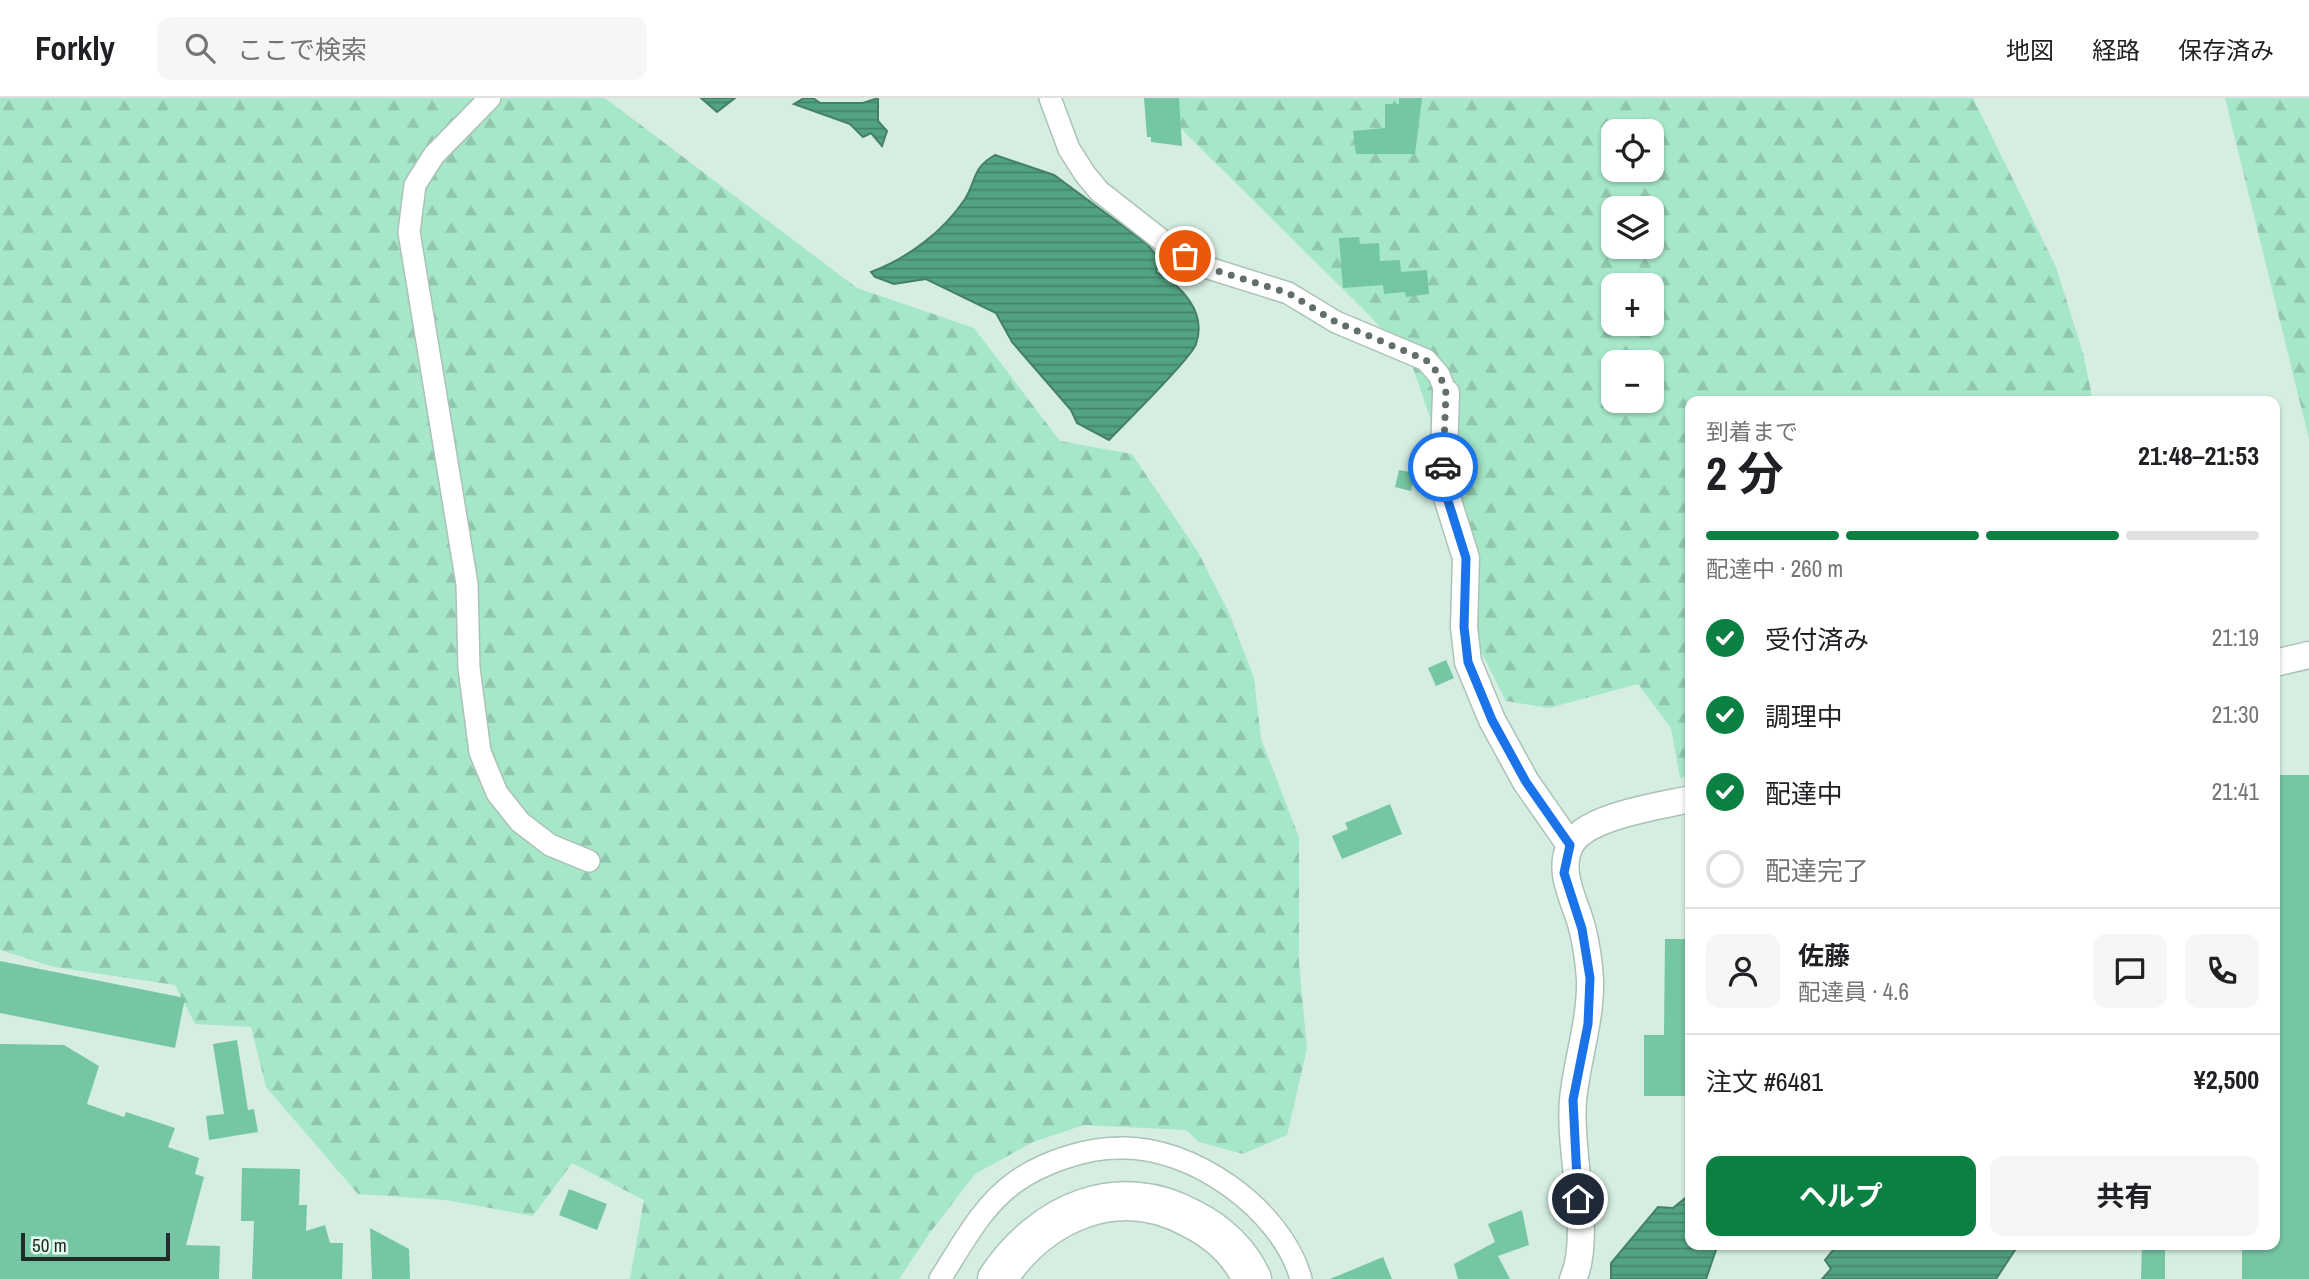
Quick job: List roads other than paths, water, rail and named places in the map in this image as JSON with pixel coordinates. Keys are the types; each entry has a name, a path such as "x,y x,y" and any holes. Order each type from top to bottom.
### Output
{"highway":[{"path":"997,1279 1036,1234 1083,1208 1133,1199 1175,1209 1214,1230 1245,1265 1252,1279"},
{"path":"1028,1279 1036,1264 1070,1234 1114,1222 1155,1225 1194,1241 1223,1269 1228,1279"}],"street":[{"path":"490,98 434,155 415,185 409,232 467,584 469,668 480,752 497,793 520,822 550,845 589,861"},
{"path":"1050,98 1069,149 1085,174 1100,191 1168,245 1202,266 1288,293 1336,322 1426,360 1440,375 1446,393 1443,485 1466,558 1464,627 1468,662 1492,720 1520,771 1570,845"},
{"path":"2280,662 2309,655"},
{"path":"1573,1279 1580,1223 1573,1151 1573,1100 1588,1024 1590,978 1582,929 1564,873 1570,845 1587,827 1626,814 1685,800"},
{"path":"940,1279 981,1216 1015,1182 1067,1157 1119,1147 1167,1155 1209,1171 1254,1206 1274,1226 1297,1265 1301,1279"}]}
